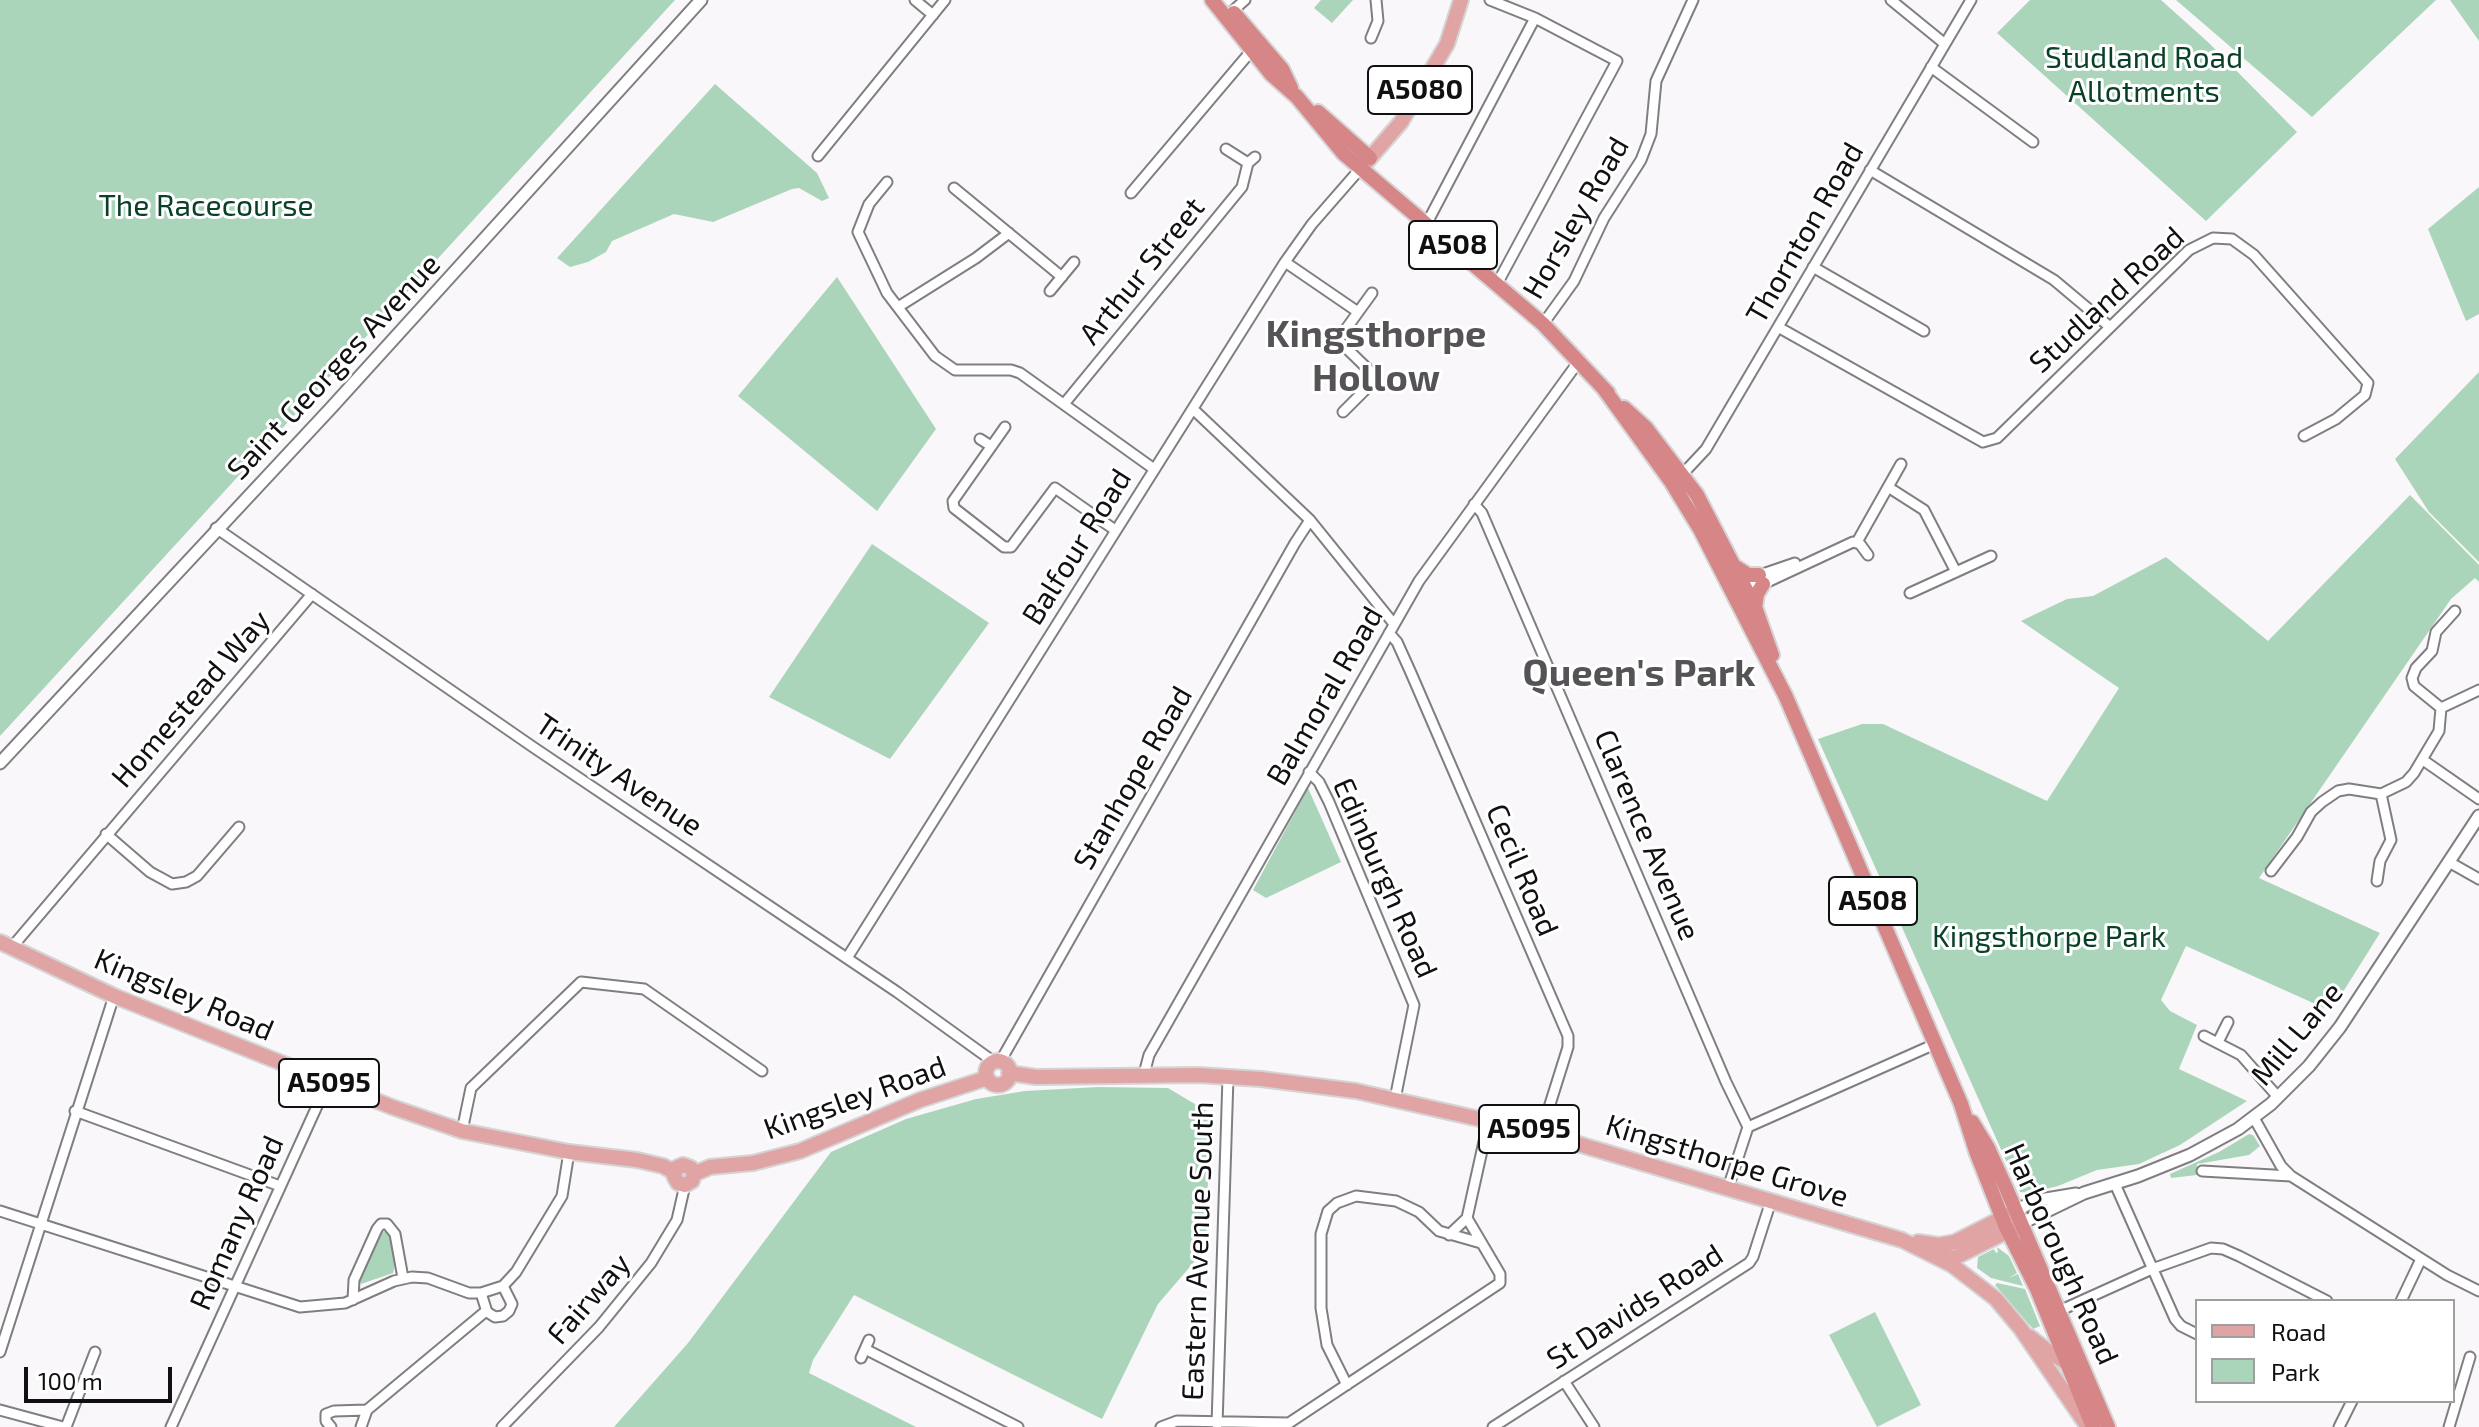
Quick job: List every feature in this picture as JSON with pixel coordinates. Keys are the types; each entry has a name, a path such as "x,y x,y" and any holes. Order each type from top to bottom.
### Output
{"highway":[{"name":"A508","path":"1212,0 1227,9 1282,69 1297,97"},
{"name":"A508","path":"1227,9 1271,74 1427,223 1543,324 1646,428 1686,493 1714,555 1744,584"},
{"name":"A508","path":"1678,479 1697,495 1750,612"},
{"path":"1729,571 1761,580 1750,612"},
{"path":"1744,584 1739,590 1750,612"},
{"name":"Harborough Road","path":"1750,612 1961,1104 1988,1148 2108,1427"},
{"name":"Harborough Road","path":"2018,1223 2037,1289 2068,1363 2090,1427"}],"main road":[{"name":"A5080","path":"1365,164 1401,122 1447,44 1461,0"},
{"name":"Kingsley Road","path":"6,945 114,996 328,1082 462,1131 569,1152 637,1160 674,1172 679,1166 686,1165 690,1179 710,1167 753,1163 800,1151 920,1100 987,1078"},
{"name":"Kingsthorpe Grove","path":"1001,1065 1036,1077 1144,1074 1228,1077 1311,1085 1395,1099 1541,1133 1902,1240 1939,1258 1987,1291 2021,1329 2090,1427"},
{"path":"1001,1065 1008,1079 995,1085 987,1078 987,1069 1001,1065"},
{"path":"1939,1258 1956,1257 2018,1223"},
{"name":"A5095","path":"1902,1240 1946,1245 2018,1223"},
{"name":"Kingsthorpe Grove","path":"2021,1329 2089,1380"}],"street":[{"name":"Saint Georges Avenue","path":"0,763 331,408 701,0"},
{"path":"915,0 933,15"},
{"path":"818,156 945,0"},
{"path":"1227,9 1245,0"},
{"path":"1371,38 1378,21 1376,0"},
{"path":"1490,0 1535,18 1617,61 1497,284"},
{"name":"Horsley Road","path":"1543,324 1574,281 1604,218 1641,160 1651,134 1656,81 1693,0"},
{"path":"1891,0 1945,44"},
{"name":"Thornton Road","path":"1678,479 1706,449 1971,0"},
{"path":"1427,223 1535,18"},
{"path":"1131,193 1252,50"},
{"path":"1931,67 2033,142"},
{"name":"Arthur Street","path":"1064,404 1242,187 1252,160 1226,149"},
{"name":"Balfour Road","path":"847,958 1285,262 1312,224 1365,164"},
{"path":"1870,170 2054,280 2110,327"},
{"path":"887,182 869,204 858,232 872,264 898,307 935,356 948,367 963,371 1011,370 1020,373 1154,469"},
{"path":"954,188 1062,277"},
{"path":"898,307 976,258 1009,233"},
{"name":"Studland Road","path":"1778,327 1983,442 1997,438 2189,250 2201,241 2222,237 2242,244 2305,309 2368,383 2365,395 2345,412 2304,436"},
{"path":"1050,291 1074,262"},
{"path":"1285,262 1358,312"},
{"path":"1813,267 1924,331"},
{"path":"1343,412 1377,378 1338,340 1372,293"},
{"name":"Balmoral Road","path":"1144,1074 1149,1055 1426,569 1579,361"},
{"name":"Cecil Road","path":"1193,409 1310,520 1391,628 1568,1036 1568,1047 1541,1133"},
{"path":"1005,427 953,501 954,508 1004,547 1011,547 1055,488 1115,530"},
{"path":"980,439 991,446"},
{"path":"1744,584 1857,542 1901,464"},
{"path":"1888,487 1924,510 1956,572"},
{"name":"Clarence Avenue","path":"1474,504 1482,513 1748,1127"},
{"name":"Stanhope Road","path":"1001,1065 1310,520"},
{"name":"Trinity Avenue","path":"216,528 1001,1065"},
{"path":"1857,542 1868,555"},
{"path":"1910,593 1991,556"},
{"name":"Homestead Way","path":"6,945 106,834 312,594"},
{"path":"2441,708 2414,686 2412,678 2416,668 2432,651 2436,632 2455,611"},
{"path":"2441,708 2479,690"},
{"path":"2271,871 2297,837 2311,812 2338,791 2349,789 2381,794 2406,782 2439,731 2441,708"},
{"path":"2423,760 2479,799"},
{"name":"Edinburgh Road","path":"1309,772 1319,782 1329,802 1414,1005 1395,1099"},
{"path":"2377,881 2380,861 2391,840 2381,794"},
{"name":"Mill Lane","path":"2018,1223 2030,1203 2063,1194 2116,1187 2190,1155 2254,1118 2278,1097 2309,1066 2340,1027 2479,816"},
{"path":"106,834 150,872 172,884 197,876 234,829"},
{"path":"2449,862 2479,879"},
{"path":"462,1131 471,1088 581,982 644,989 762,1071"},
{"path":"0,1352 114,996"},
{"path":"2218,1042 2228,1022"},
{"path":"2204,1036 2241,1055 2278,1097"},
{"path":"1728,1188 1748,1127 1935,1044"},
{"name":"Eastern Avenue South","path":"1216,1425 1228,1077"},
{"name":"Romany Road","path":"171,1427 328,1082"},
{"path":"75,1111 280,1186"},
{"path":"2254,1118 2281,1166 2291,1176 2421,1259 2479,1291"},
{"path":"1449,1235 1467,1218 1489,1119"},
{"path":"0,1211 300,1307 326,1306 353,1300 403,1278 428,1278 469,1293 481,1293 503,1286 514,1276 562,1196 569,1152"},
{"path":"2202,1171 2291,1176"},
{"name":"Fairway","path":"502,1427 599,1327 651,1263 677,1220 690,1179"},
{"path":"2018,1223 2032,1223 2049,1213 2116,1187 2178,1323 2195,1333"},
{"name":"Mill Lane","path":"2018,1223 2084,1193"},
{"path":"1347,1385 1327,1345 1321,1308 1321,1234 1328,1211 1337,1203 1356,1196 1396,1201 1408,1205 1439,1231 1481,1243"},
{"name":"St Davids Road","path":"1493,1427 1751,1260 1771,1201"},
{"path":"1161,1427 1177,1421 1216,1425 1289,1423 1500,1283 1500,1274 1467,1218"},
{"path":"353,1300 354,1280 381,1224 387,1224 395,1234 403,1278"},
{"path":"2059,1311 2201,1249 2223,1249 2323,1299"},
{"path":"2402,1299 2421,1259"},
{"path":"481,1293 486,1311 499,1317 509,1311 511,1300 503,1286"},
{"path":"361,1427 367,1410 486,1311"},
{"path":"865,1349 1018,1427"},
{"path":"0,1410 64,1427 95,1352"},
{"path":"2449,1427 2470,1357"},
{"path":"1564,1381 1594,1427"},
{"path":"2339,1427 2350,1404"},
{"path":"331,1427 326,1421 326,1414 367,1410"}],"green space":[{"name":"The Racecourse","path":"0,0 675,0 0,736"},
{"path":"1321,0 1353,0 1332,23 1314,8"},
{"name":"Studland Road Allotments","path":"2030,0 2161,0 2209,43 2297,132 2206,221 1997,33"},
{"path":"2176,0 2436,0 2312,117"},
{"path":"2450,0 2479,0 2479,41"},
{"path":"715,84 817,173 829,198 822,201 799,188 713,222 674,214 612,241 606,252 588,262 570,267 557,258"},
{"path":"2479,187 2479,314 2466,321 2428,229"},
{"path":"837,277 936,429 877,511 738,396"},
{"path":"2479,372 2479,562 2429,512 2395,459"},
{"name":"Kingsthorpe Park","path":"2410,495 2479,565 2479,582 2475,578 2451,599 2259,878 2380,933 2331,1011 2186,946 2161,1000 2170,1011 2197,1025 2179,1069 2247,1101 2180,1145 2139,1164 2097,1170 2058,1186 2020,1192 1818,739 1862,724 1883,724 2047,801 2119,688 2021,621 2067,599 2093,596 2166,557 2268,641"},
{"path":"872,544 989,623 890,759 769,697"},
{"path":"1308,788 1341,862 1266,898 1253,890"},
{"path":"1098,1087 1168,1088 1210,1113 1206,1248 1158,1304 1102,1419 854,1295 813,1360 809,1373 916,1427 614,1427 688,1343 831,1152 906,1119 976,1099 1025,1091"},
{"path":"2249,1134 2260,1146 2249,1155 2197,1164 2197,1175 2171,1178 2170,1174 2219,1152"},
{"path":"386,1231 391,1236 397,1256 393,1273 361,1284 359,1279 377,1235"},
{"path":"1997,1247 2009,1256 2017,1273 2009,1278 2018,1274 2023,1286 1991,1278 1977,1268 1978,1257 1994,1249 1998,1252"},
{"path":"1995,1285 2025,1289 2040,1326 2033,1329"},
{"path":"1875,1312 1921,1405 1877,1427 1829,1335"}],"district":[{"name":"Kingsthorpe Hollow","path":"1376,356"},
{"name":"Queen's Park","path":"1639,673"}]}
